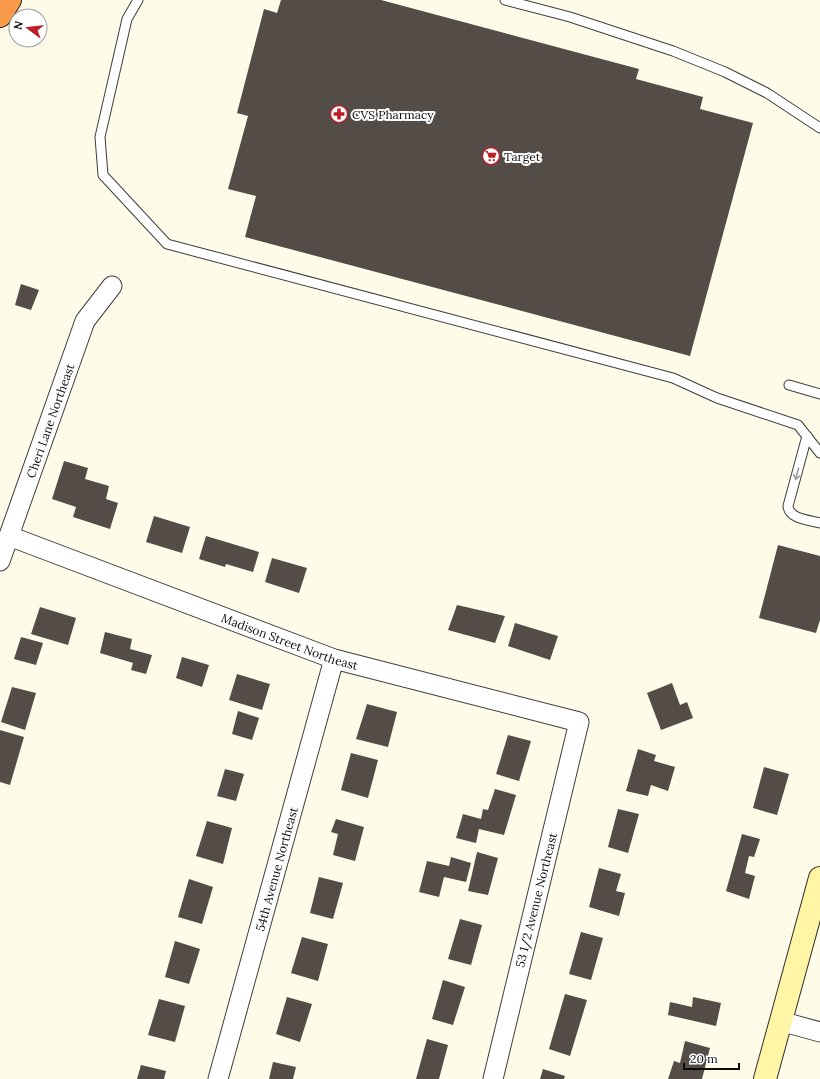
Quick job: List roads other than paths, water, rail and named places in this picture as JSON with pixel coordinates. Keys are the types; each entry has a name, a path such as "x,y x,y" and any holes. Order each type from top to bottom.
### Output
{"highway":[{"path":"0,16 10,0"}],"street":[{"name":"Cheri Lane Northeast","path":"0,561 85,321 112,286"},
{"name":"Madison Street Northeast","path":"9,536 334,659 579,722"},
{"name":"54th Avenue Northeast","path":"218,1079 334,659"},
{"name":"53 1/2 Avenue Northeast","path":"492,1079 579,722"},
{"path":"765,1079 820,878"},
{"path":"780,1021 820,1032"}],"lane":[{"path":"138,0 127,19 100,137 103,175 167,244 673,378 718,398 798,426 820,453"},
{"path":"505,0 570,17 673,51 725,72 767,93 820,128"},
{"path":"789,385 820,394"},
{"path":"807,436 788,506 788,511 792,515 820,523"}],"place":[{"name":"CVS Pharmacy","path":"339,114"},
{"name":"Target","path":"491,156"}]}
